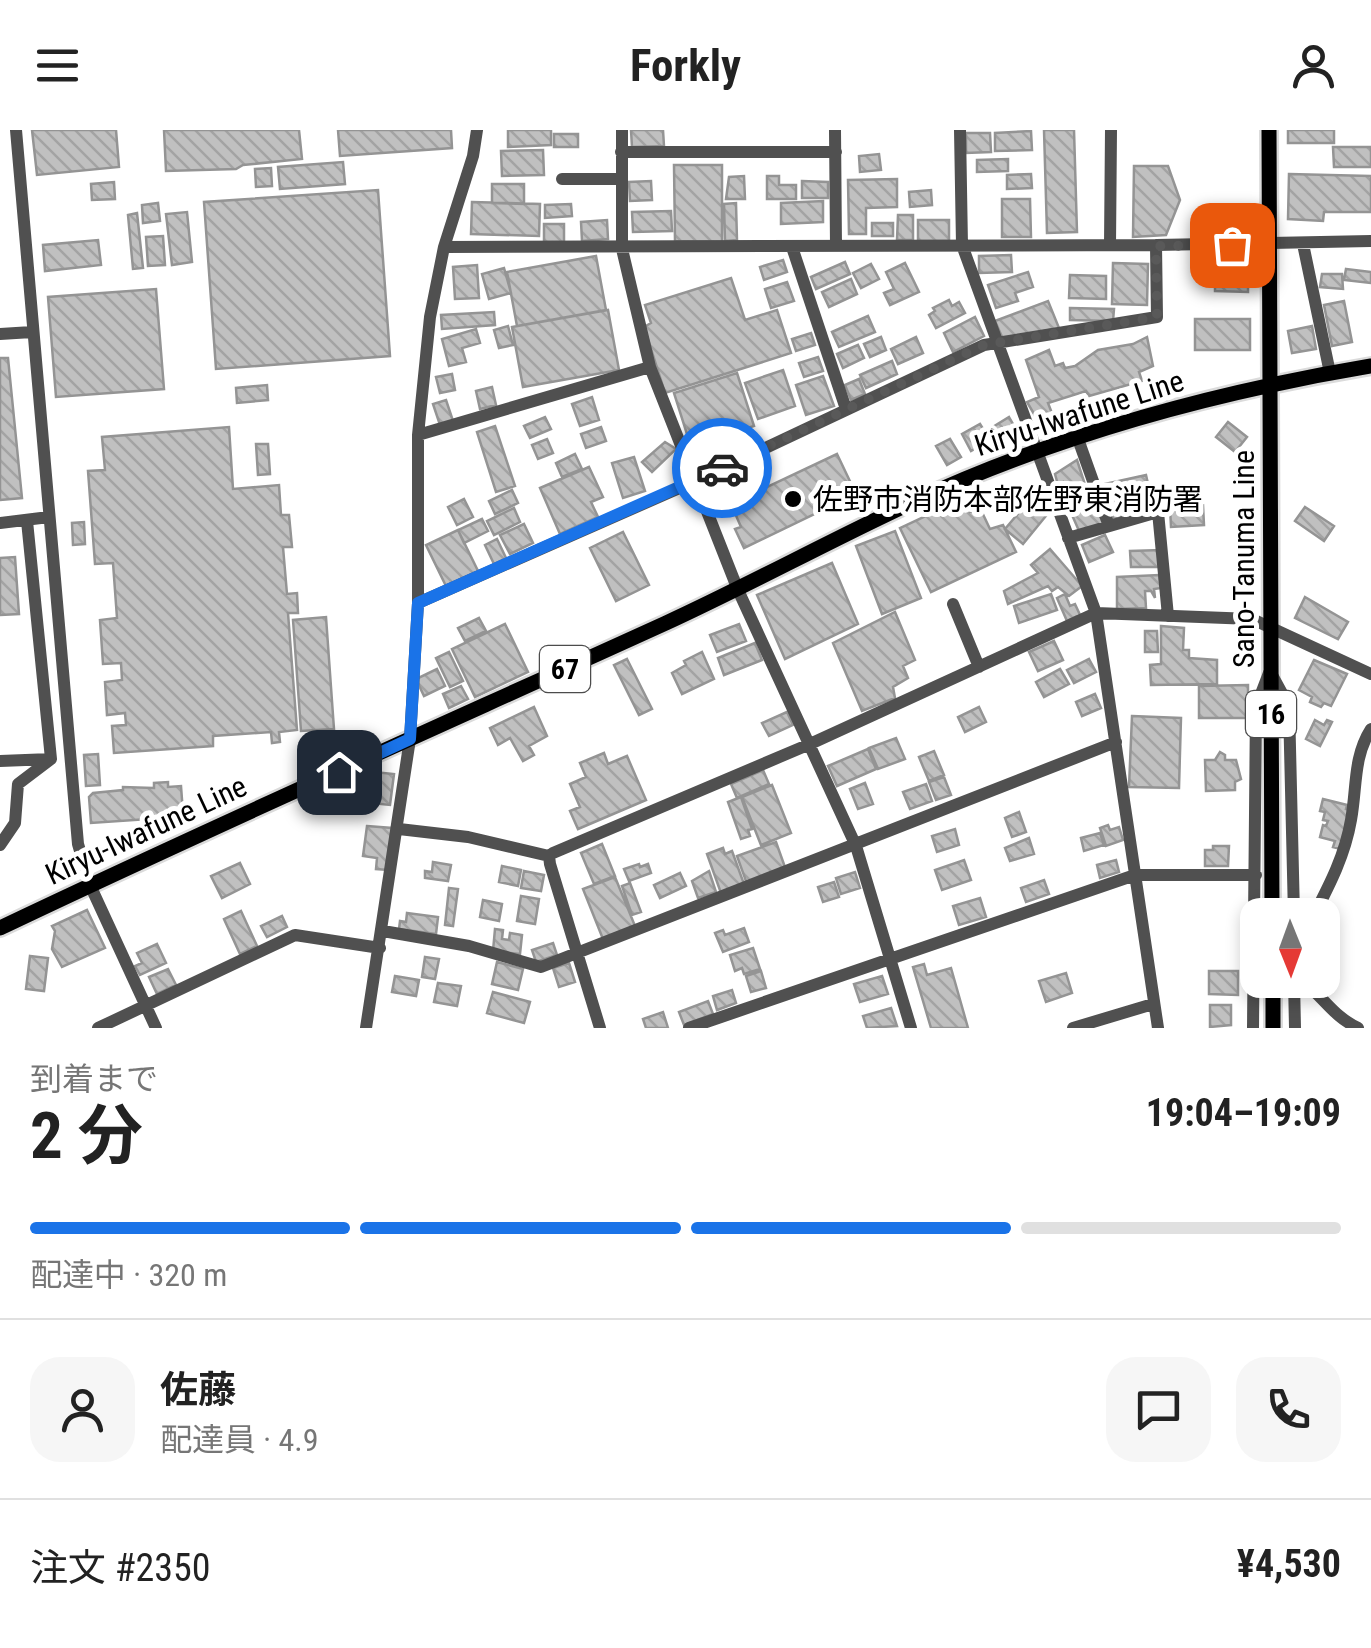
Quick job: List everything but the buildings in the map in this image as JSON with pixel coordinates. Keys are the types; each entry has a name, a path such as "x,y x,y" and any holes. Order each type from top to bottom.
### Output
{"main road":[{"name":"Sano-Tanuma Line","path":"1269,130 1272,898"},
{"name":"Kiryu-Iwafune Line","path":"0,928 738,590 915,502 1038,451 1272,384 1371,366"},
{"path":"1272,998 1273,1028"}],"street":[{"path":"16,130 78,844 90,885 156,1028"},
{"path":"366,1028 384,932 410,739 418,603 418,435 430,317 444,247 473,156 477,130"},
{"path":"622,130 622,249 650,366 738,590 856,846 910,1028"},
{"path":"836,130 836,246"},
{"path":"960,130 962,245 1096,613 1158,1028"},
{"path":"1110,245 1111,130"},
{"path":"622,152 836,152"},
{"path":"562,178 622,179"},
{"path":"444,247 1156,246 1371,241"},
{"path":"1303,244 1330,373"},
{"path":"418,603 693,482 984,345 1157,317 1156,246"},
{"path":"792,247 846,409"},
{"path":"0,334 32,332"},
{"path":"418,435 650,366"},
{"path":"1078,439 1110,526"},
{"path":"1068,538 1158,512 1168,616"},
{"path":"0,523 49,518"},
{"path":"27,520 51,758"},
{"path":"953,604 978,667"},
{"path":"399,829 468,838 549,856 810,744 1096,613 1252,619 1371,674"},
{"path":"1256,898 1256,707 1270,671"},
{"path":"1270,671 1289,706 1294,898"},
{"path":"1323,898 1340,865 1362,743 1371,728"},
{"path":"384,932 469,946 540,966 1116,742"},
{"path":"0,761 51,758"},
{"path":"0,845 15,824 18,784 51,758"},
{"path":"549,856 600,1028"},
{"path":"689,1028 1135,875 1256,875"},
{"path":"98,1028 295,935 380,948"},
{"path":"1253,1028 1255,998"},
{"path":"1294,1028 1295,998"},
{"path":"1315,998 1338,1019 1358,1028"},
{"path":"1073,1028 1153,1004"}],"way so far":[{"path":"722,468 984,345 1157,317 1156,246 1232,245"}],"place":[{"name":"佐野市消防本部佐野東消防署","path":"793,499"}],"route":[{"path":"339,772 410,739 418,603 722,468"}]}
